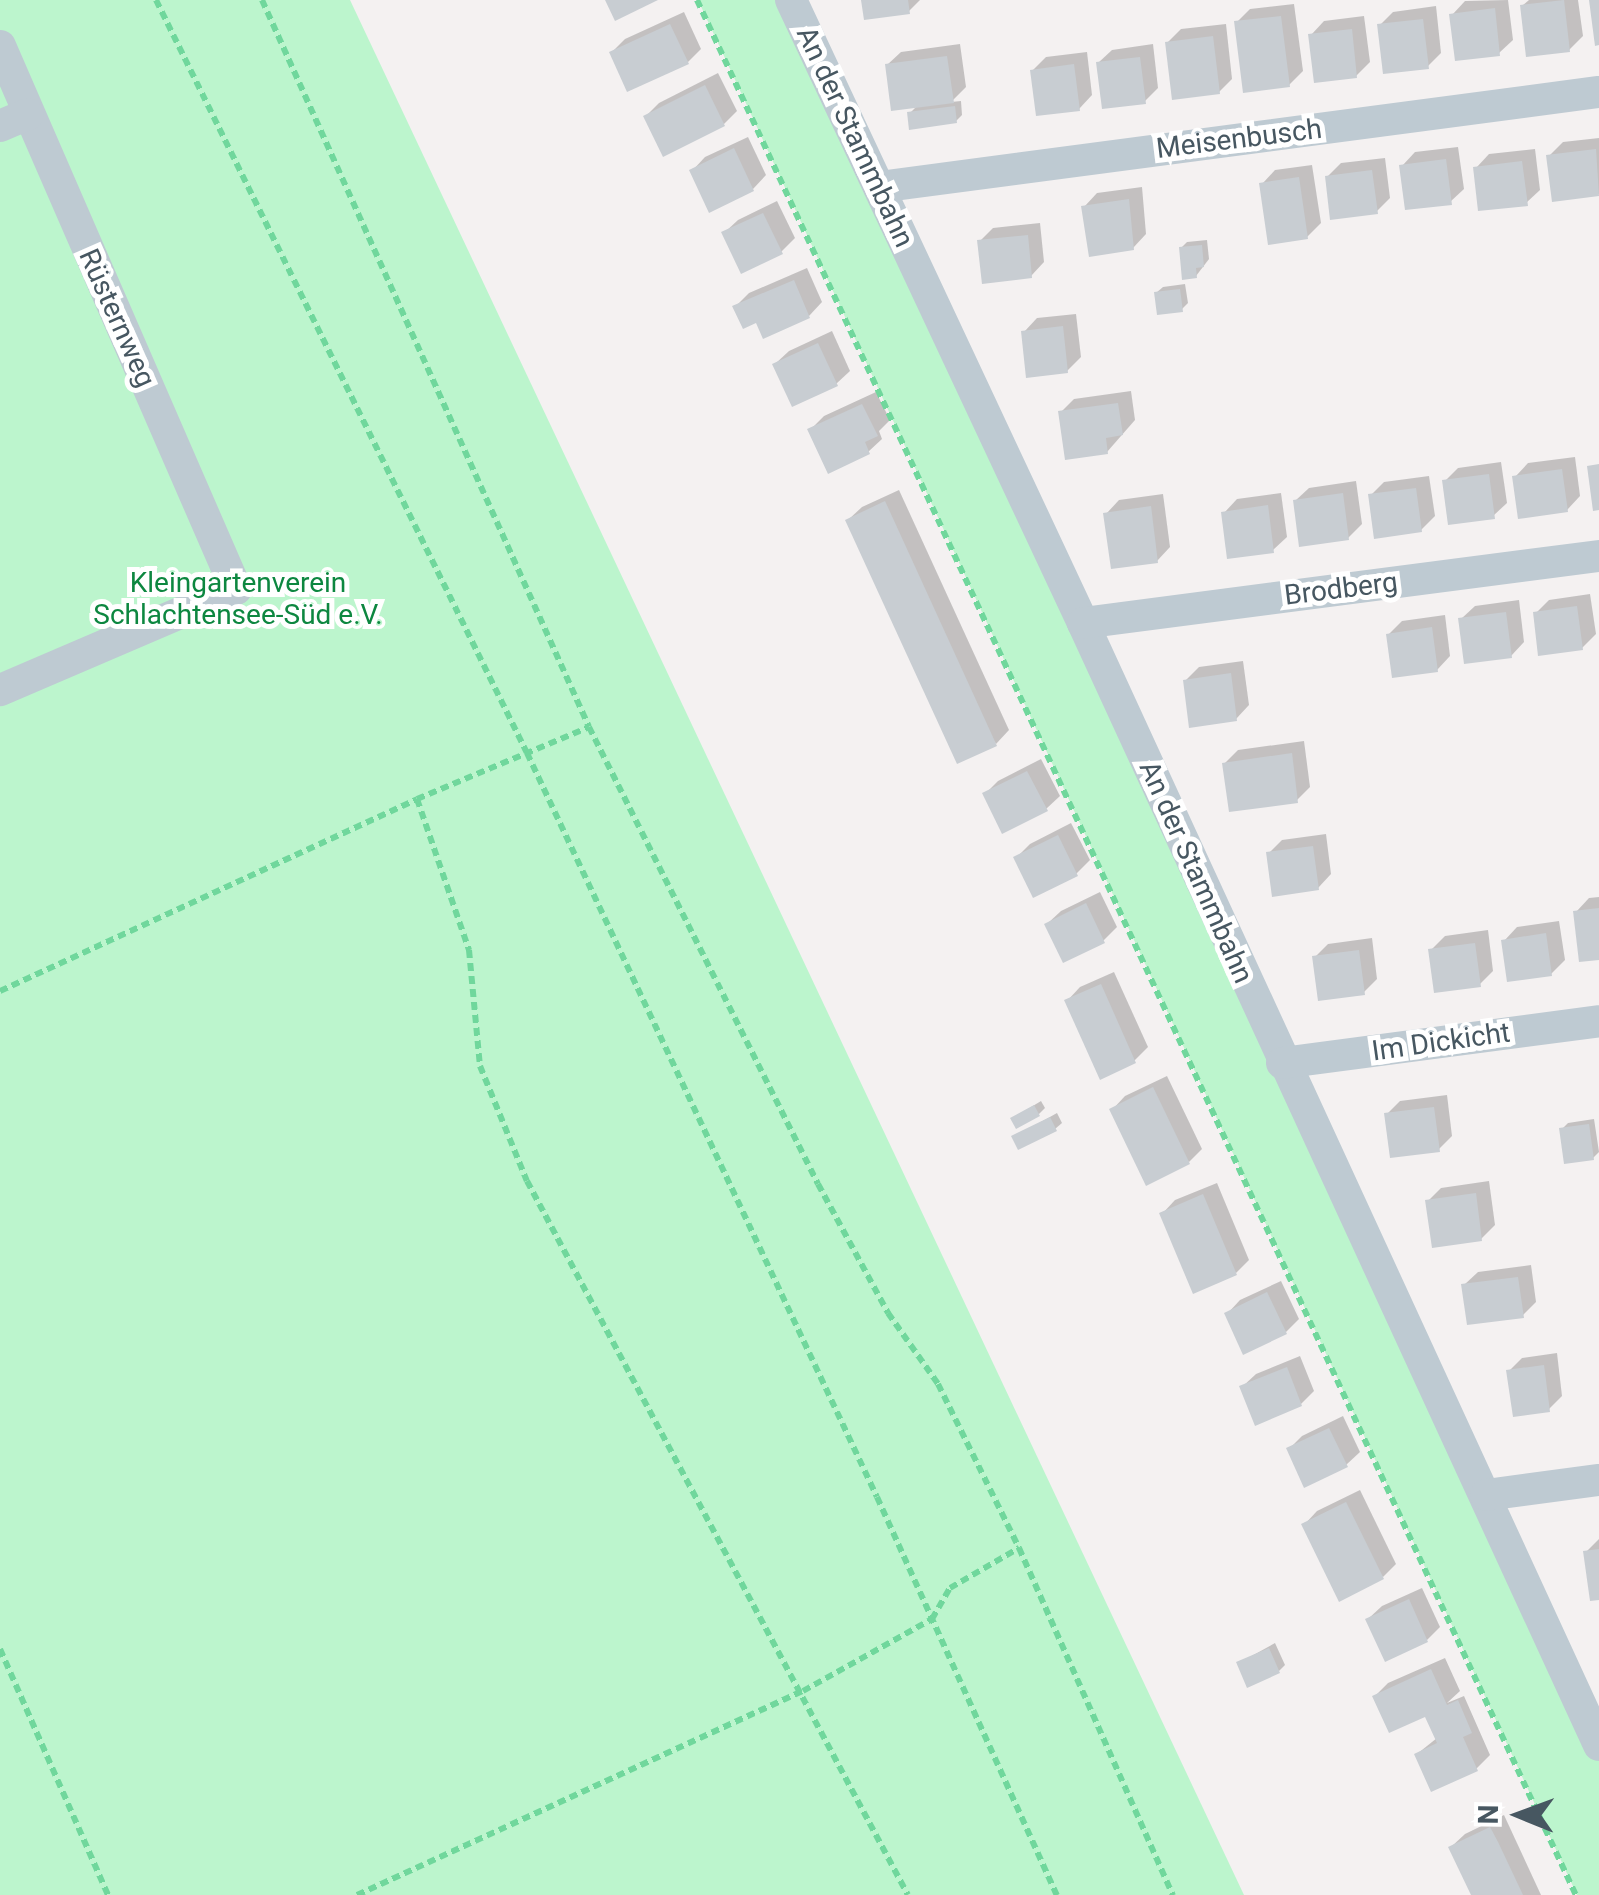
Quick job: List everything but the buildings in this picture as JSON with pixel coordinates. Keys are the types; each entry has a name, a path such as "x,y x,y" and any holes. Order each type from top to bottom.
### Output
{"street":[{"name":"An der Stammbahn","path":"791,0 1083,623 1282,1063 1599,1744"},
{"name":"Rüsternweg","path":"0,46 14,120 236,589 0,690"},
{"name":"Meisenbusch","path":"879,187 1599,92"},
{"name":"Brodberg","path":"1083,623 1599,556"},
{"name":"Im Dickicht","path":"1282,1063 1599,1021"},
{"path":"1486,1495 1599,1480"}],"path":[{"path":"156,0 528,753 1058,1895"},
{"path":"262,0 589,727 818,1184 888,1313 938,1384 1019,1548 1173,1895"},
{"path":"697,0 1576,1895"},
{"path":"0,991 417,800 589,727"},
{"path":"417,800 469,950 480,1066 527,1181 803,1691 908,1895"},
{"path":"357,1895 803,1691 932,1619 950,1588 1019,1548"},
{"path":"0,1649 108,1895"}],"green space":[{"name":"Kleingartenverein Schlachtensee-Süd e.V.","path":"0,0 350,0 1244,1895 0,1895"},
{"path":"698,0 791,0 1599,1745 1599,1895 1577,1895"}]}
